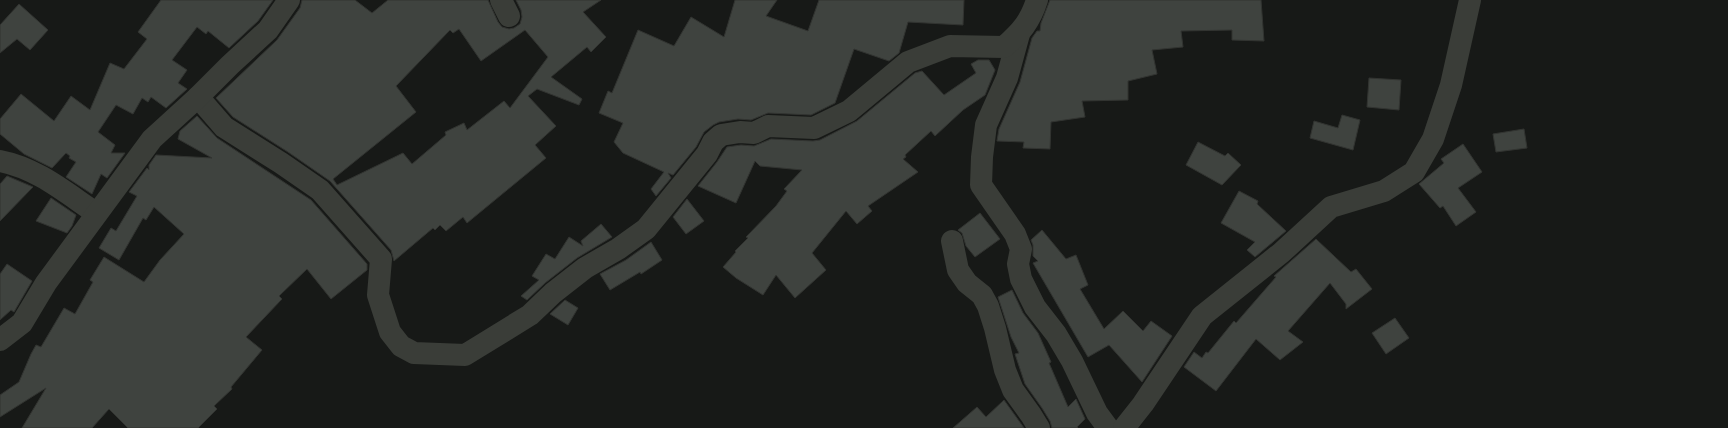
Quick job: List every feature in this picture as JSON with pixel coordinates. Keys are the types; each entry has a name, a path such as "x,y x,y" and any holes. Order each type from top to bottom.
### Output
{"street":[{"path":"0,340 22,323 46,283 152,139 268,30 289,0"},
{"path":"198,97 224,127 282,163 320,190 381,259 378,295 390,332 401,346 414,353 465,355 530,316 553,293 585,268 618,249 646,229 707,154 713,142 721,135 740,132 754,133 768,126 814,128 849,111 908,62 950,46 1004,47 1019,34 1032,16 1037,0"},
{"path":"1124,428 1143,404 1202,316 1281,254 1331,207 1384,191 1414,172 1433,139 1448,94 1470,0"},
{"path":"1019,34 1006,78 986,125 981,185 1015,234 1021,249 1018,264 1021,280 1035,307 1056,334 1072,361 1097,413 1108,428"},
{"path":"0,161 29,170 96,214"},
{"path":"952,241 958,270 967,283 982,296 988,306 1005,370 1013,390 1039,428"}],"building":[{"path":"161,0 273,0 258,21 229,48 208,31 206,34 197,27 172,60 187,70 178,83 187,89 166,108 151,97 148,102 142,98 133,114 116,105 98,132 115,145 111,153 125,153 107,178 101,174 92,194 66,177 76,162 69,158 70,156 66,153 52,168 24,154 0,134 0,119 21,94 54,121 71,96 90,110 110,63 124,69 147,39 138,32"},
{"path":"302,0 355,0 372,13 388,0 488,0 498,22 502,27 509,29 520,24 522,17 516,0 601,0 583,12 606,37 591,52 587,47 551,77 582,99 579,105 537,89 528,96 556,126 535,145 546,158 467,223 463,217 446,231 440,225 435,230 433,228 394,261 391,250 330,181 233,117 216,98 277,40 300,8","holes":["459,29 481,61 525,30 548,57 510,108 504,101 467,130 464,123 445,132 446,135 412,164 403,153 337,185 333,179 416,112 396,86 450,30 453,33"]},
{"path":"735,0 777,0 766,16 808,31 819,0 964,0 963,25 908,22 899,53 889,61 854,49 835,103 811,115 768,113 751,120 738,119 719,122 713,125 704,132 696,147 673,175 668,173 671,178 656,196 651,189 664,172 623,153 614,142 623,123 599,113 608,91 612,93 638,30 674,46 691,17 724,37"},
{"path":"1050,0 1261,0 1264,41 1232,40 1232,30 1181,31 1183,47 1152,50 1157,74 1128,81 1128,100 1082,101 1085,117 1051,122 1050,149 1023,148 1024,142 997,141 999,129 1020,82 1032,38 1037,31 1040,31 1041,23"},
{"path":"19,4 48,30 30,50 17,39 0,53 0,25"},
{"path":"978,60 989,60 995,70 985,95 963,110 935,136 931,131 905,155 906,157 903,159 918,172 868,206 872,211 857,224 846,211 812,253 826,270 795,298 776,275 763,295 736,278 723,267 748,238 746,237 776,206 787,191 784,189 802,170 760,166 755,161 736,203 698,186 727,147 754,146 771,139 820,140 857,121 915,73 922,71 944,95 976,73 971,64"},
{"path":"1369,78 1401,80 1399,110 1367,107"},
{"path":"1342,115 1360,120 1353,150 1310,138 1314,121 1338,128"},
{"path":"197,116 217,138 311,200 367,264 367,270 331,299 307,269 279,296 282,299 246,337 262,350 231,387 232,389 214,406 217,409 198,428 128,428 109,409 92,428 22,428 46,388 0,417 0,395 19,382 36,345 41,347 64,308 75,314 93,282 90,280 104,257 144,282 160,260 184,234 154,207 146,220 143,218 119,260 99,248 111,228 116,231 137,196 129,192 147,168 149,170 149,165 156,155 212,158 178,139 180,131"},
{"path":"1524,129 1527,148 1496,152 1493,134"},
{"path":"1198,142 1225,156 1228,153 1241,165 1222,185 1186,165"},
{"path":"1463,144 1482,172 1458,188 1476,212 1456,226 1443,206 1440,208 1419,184 1444,163 1441,159"},
{"path":"7,176 33,187 0,221 0,184"},
{"path":"1239,191 1258,201 1257,204 1286,231 1255,257 1247,250 1255,242 1221,223"},
{"path":"51,198 76,215 67,233 36,221"},
{"path":"687,199 704,221 686,234 673,217"},
{"path":"980,213 1000,239 975,257 966,246 962,233 958,230"},
{"path":"601,224 612,237 577,258 527,300 521,296 539,280 532,276 546,254 555,259 569,237 583,246 581,241"},
{"path":"1042,230 1066,259 1076,255 1088,285 1080,289 1104,329 1123,311 1143,331 1151,321 1172,336 1142,382 1109,345 1088,357 1033,263 1038,261 1033,256 1031,240"},
{"path":"1316,239 1351,272 1356,269 1372,289 1346,309 1346,304 1330,283 1288,331 1303,342 1280,360 1256,339 1216,391 1184,367 1194,352 1202,358 1206,352 1208,353 1234,321 1236,323 1276,277 1274,276"},
{"path":"651,242 662,260 641,274 640,272 610,290 600,274 626,260"},
{"path":"7,264 32,281 14,312 11,310 0,320 0,274"},
{"path":"1012,290 1023,313 1038,333 1068,407 1076,399 1085,419 1078,428 1052,428 1050,421 1025,384 1015,354 1019,353 1011,337 998,297"},
{"path":"565,300 578,308 568,325 550,314"},
{"path":"1395,318 1409,338 1386,354 1372,333"},
{"path":"1004,400 1024,428 953,428 977,407 986,417"}]}
